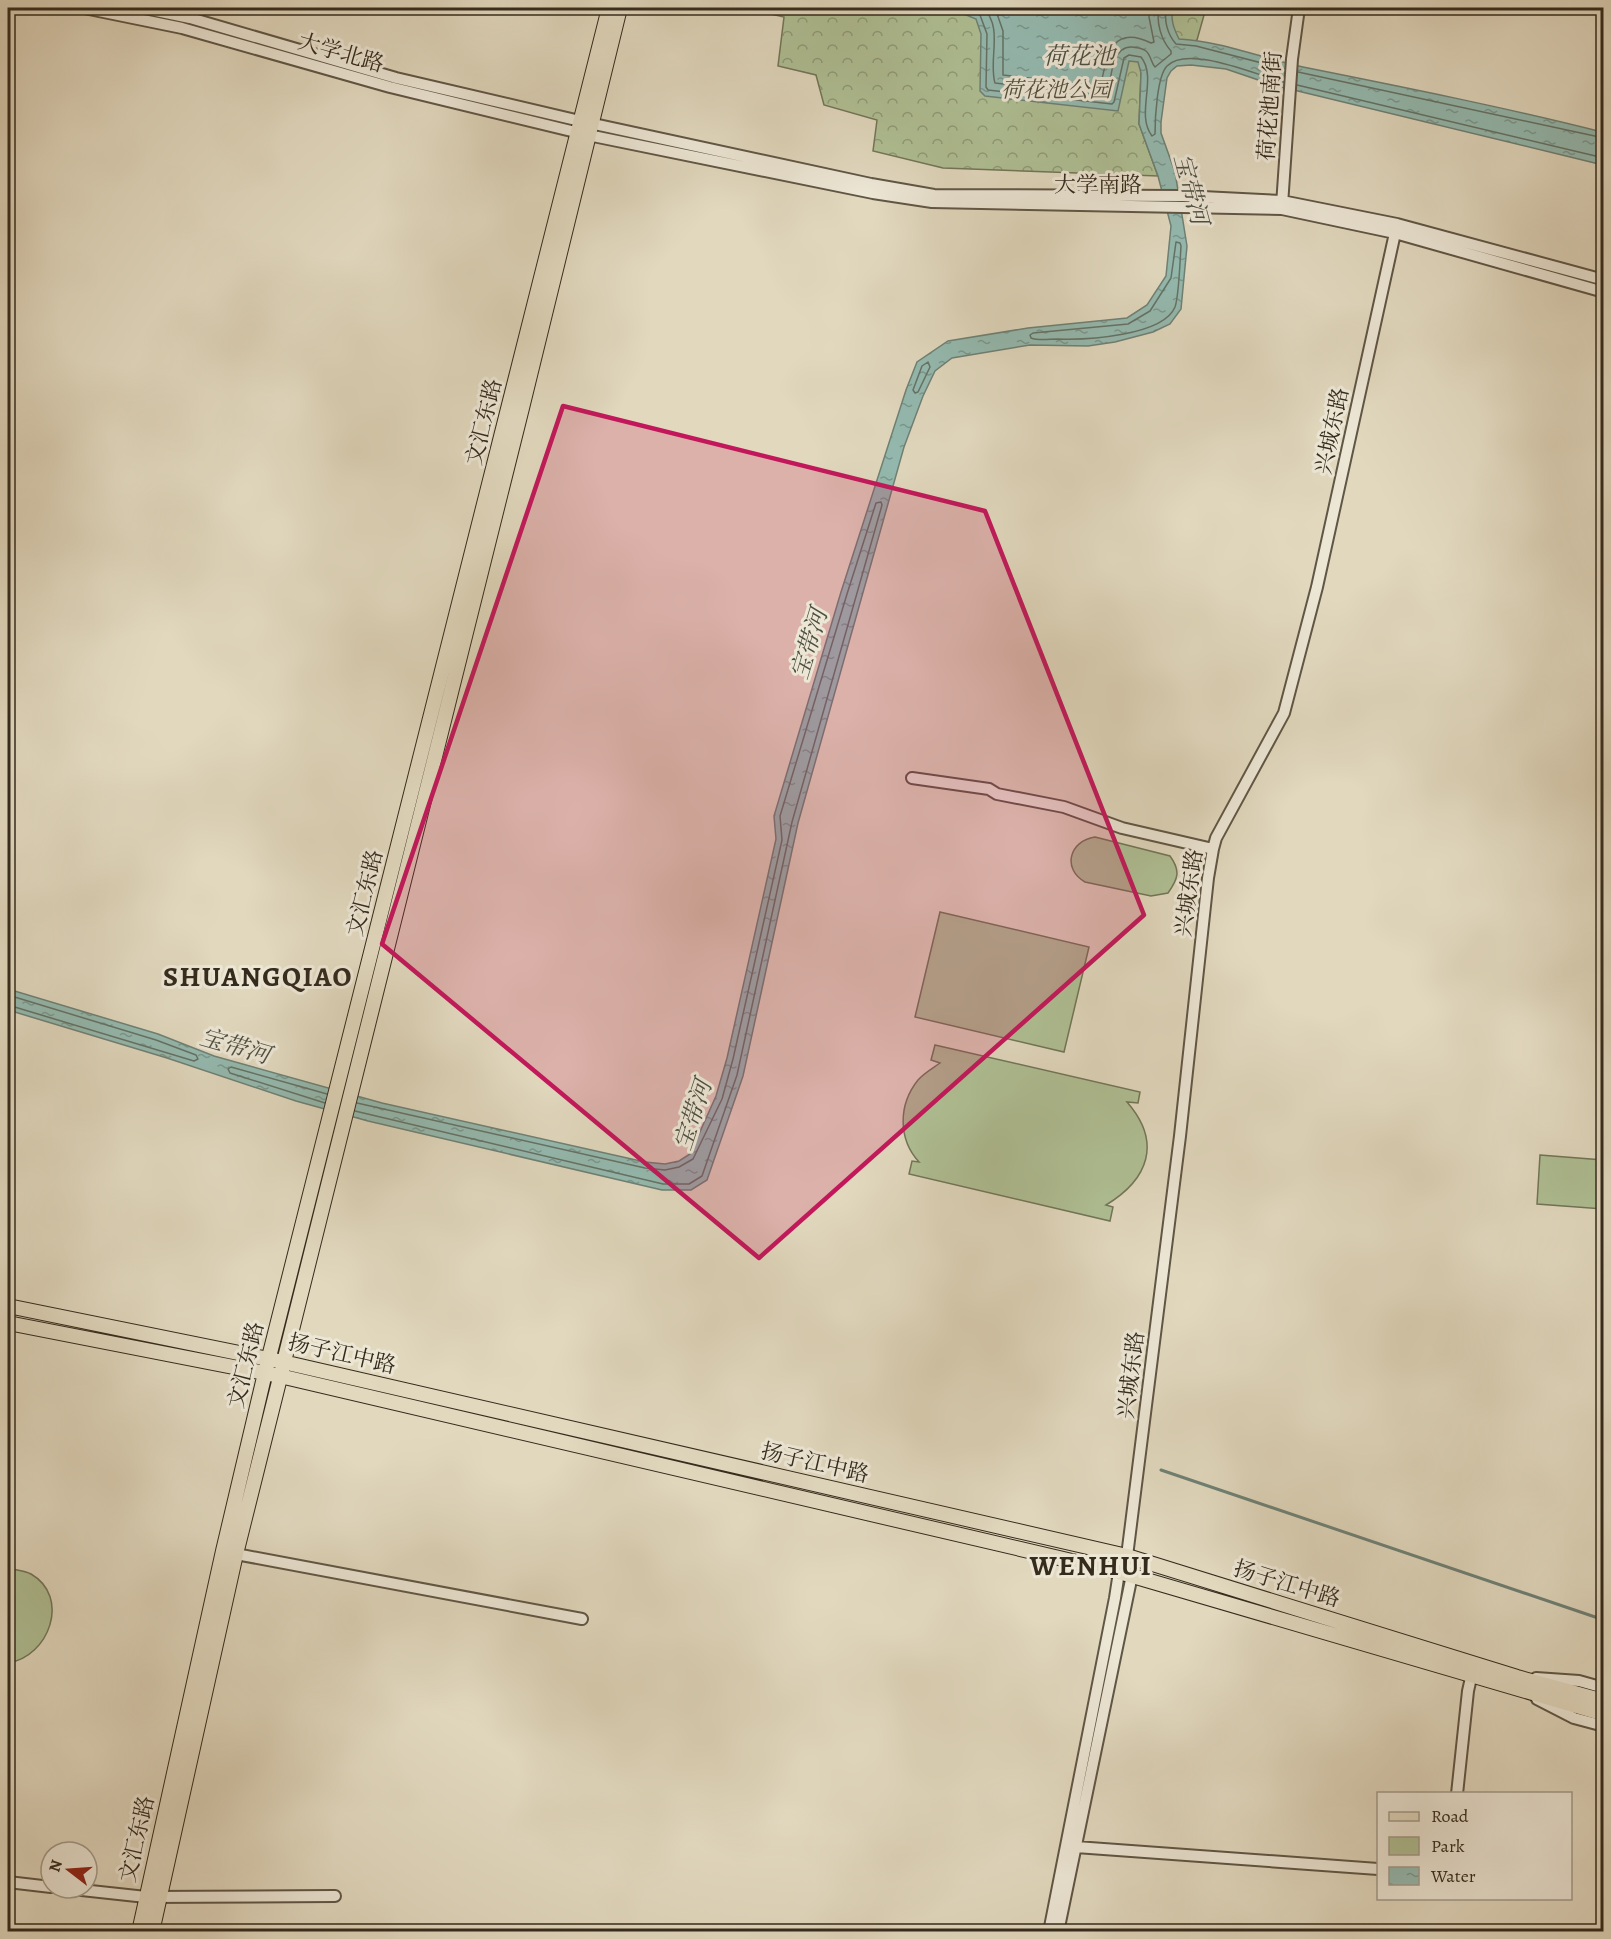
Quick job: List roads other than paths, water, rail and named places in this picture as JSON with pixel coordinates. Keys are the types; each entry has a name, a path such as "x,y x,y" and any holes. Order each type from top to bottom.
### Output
{"main road":[{"name":"文汇东路","path":"152,1932 152,1897 223,1551 273,1375 283,1362 331,1144 584,128 609,8"},
{"name":"文汇东路","path":"584,128 620,8"},
{"name":"文汇东路","path":"139,1932 152,1897 236,1554 273,1375 269,1359 331,1144"},
{"name":"扬子江中路","path":"8,1306 283,1362 1127,1556 1516,1682 1604,1714"},
{"name":"扬子江中路","path":"8,1323 273,1375 1125,1574 1473,1668"},
{"name":"扬子江中路","path":"1516,1682 1604,1701"}],"street":[{"name":"大学北路","path":"84,8 182,28 390,87 584,128"},
{"name":"大学北路","path":"142,8 190,18 396,78 584,128"},
{"name":"荷花池南街","path":"1282,205 1292,59 1299,8"},
{"name":"大学南路","path":"584,128 873,192 932,202 1184,201 1282,205 1396,229 1604,280"},
{"name":"大学南路","path":"1396,229 1604,292"},
{"name":"兴城东路","path":"1058,1932 1076,1847 1125,1574 1179,1148 1213,849 1216,838 1284,713 1317,587 1396,229"},
{"path":"912,778 989,789 997,794 1064,807 1122,828 1213,849"},
{"path":"236,1554 582,1619"},
{"name":"兴城东路","path":"1049,1932 1115,1598 1125,1574"},
{"path":"1457,1792 1473,1668"},
{"path":"1516,1682 1579,1681 1604,1688"},
{"path":"1516,1682 1574,1718 1604,1726"},
{"path":"1076,1847 1377,1869"},
{"path":"8,1882 39,1886"},
{"path":"99,1892 152,1897 334,1896"}],"water":[{"name":"荷花池","path":"930,8 1173,8 1173,24 1179,39 1225,46 1303,67 1602,132 1603,165 1273,85 1226,69 1191,65 1177,66 1171,71 1167,78 1161,133 1175,172 1187,246 1181,309 1170,324 1153,332 1115,342 1088,346 1030,345 952,358 935,371 904,447 798,823 743,1076 707,1180 691,1190 662,1190 368,1121 296,1101 167,1058 8,1010 8,989 158,1034 214,1056 382,1103 645,1162 665,1164 679,1161 690,1154 716,1096 727,1058 776,839 774,816 841,592 917,362 948,341 1028,328 1127,318 1147,305 1166,276 1171,226 1158,176 1139,124 1141,73 1138,62 1129,61 1118,111 985,96 980,91 981,34 976,19 959,12"}],"waterway":[{"path":"1161,1470 1604,1620"}],"district":[{"name":"SHUANGQIAO","path":"258,977"},
{"name":"WENHUI","path":"1091,1566"}],"park label":[{"name":"荷花池公园","path":"1056,90"}],"water label":[{"name":"宝带河","path":"1191,189"},
{"name":"宝带河","path":"809,644"},
{"name":"宝带河","path":"235,1046"},
{"name":"宝带河","path":"693,1115"}]}
